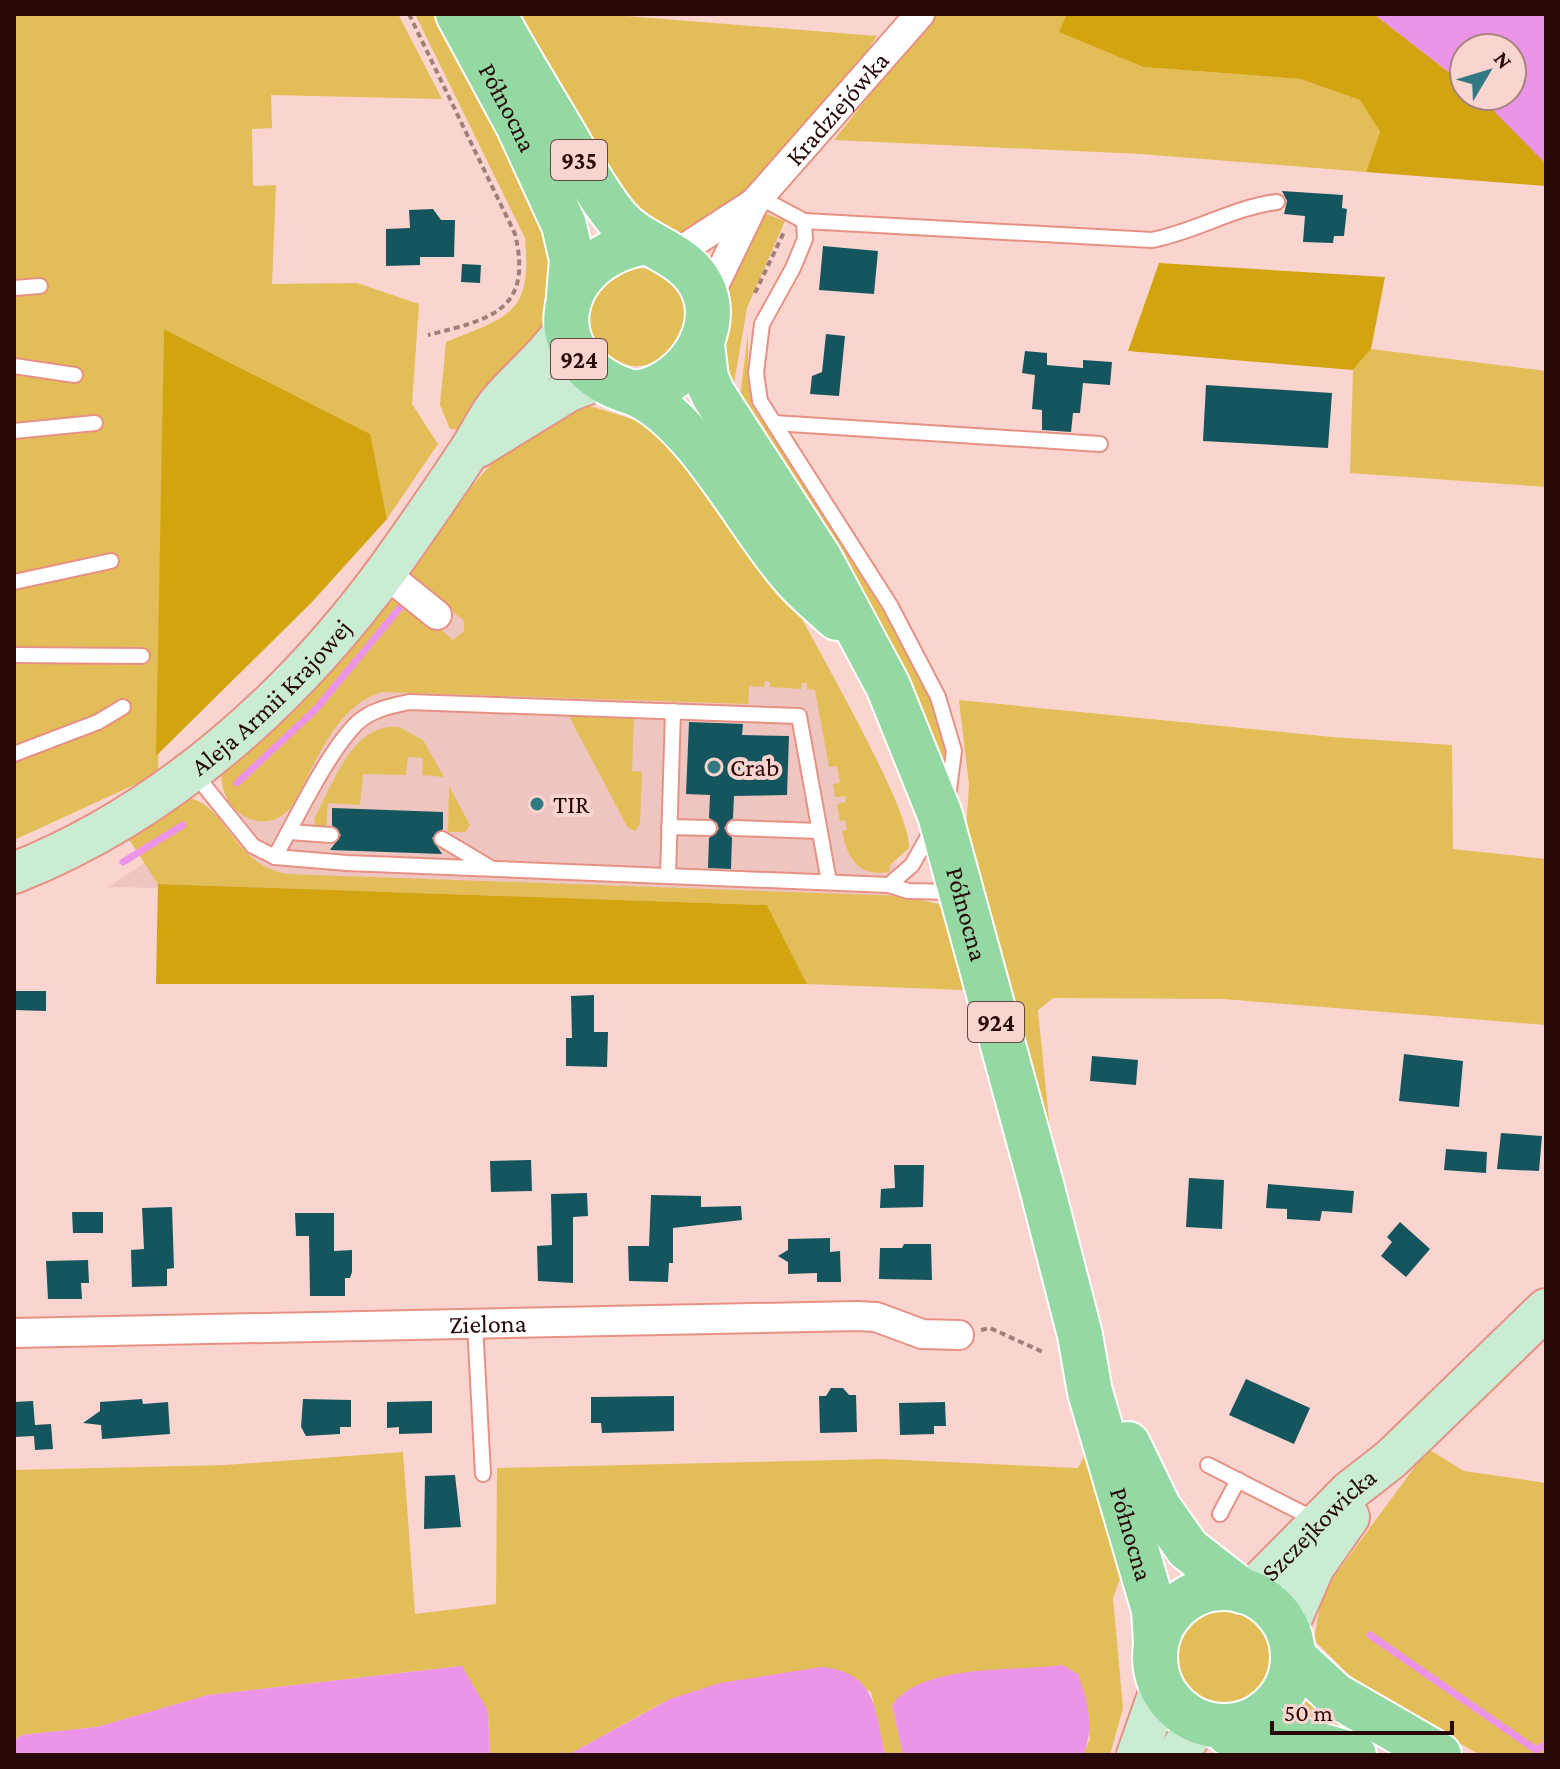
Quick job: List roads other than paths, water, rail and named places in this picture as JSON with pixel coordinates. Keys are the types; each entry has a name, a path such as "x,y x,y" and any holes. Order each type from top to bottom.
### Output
{"main road":[{"name":"Północna","path":"458,14 518,125 561,217 571,251 568,311"},
{"name":"Północna","path":"494,14 596,189 627,229 661,249"},
{"name":"924","path":"661,249 692,272 704,323 669,378 648,391 617,386 577,357 568,311 577,281 607,257 661,249"},
{"name":"Aleja Armii Krajowej","path":"14,873 72,846 192,770 267,707 344,627 385,573 498,405 542,361 568,311"},
{"name":"Północna","path":"704,323 705,371 713,394 820,559 888,686 940,815 963,892 1062,1344 1090,1392 1154,1610 1156,1642"},
{"name":"Północna","path":"617,386 653,403 679,426 793,576 862,641"},
{"name":"Aleja Armii Krajowej","path":"468,453 561,395 617,386"},
{"name":"Szczejkowicka","path":"1246,1592 1319,1521 1391,1459 1546,1309"},
{"name":"Północna","path":"1062,1344 1159,1508 1188,1549 1246,1592"},
{"name":"Szczejkowicka","path":"1290,1642 1314,1567 1391,1459"},
{"path":"1156,1642 1168,1617 1187,1599 1213,1589 1246,1592"},
{"name":"924","path":"1246,1592 1273,1609 1290,1642"},
{"name":"924","path":"1156,1642 1155,1665 1161,1687"},
{"path":"1188,1739 1264,1714 1286,1688 1290,1642"},
{"path":"1290,1642 1335,1695 1439,1755"},
{"path":"1161,1687 1181,1712 1188,1739"},
{"path":"1137,1755 1161,1687"},
{"path":"1188,1739 1230,1734 1290,1736 1354,1755"}],"street":[{"name":"Kradziejówka","path":"704,323 757,200 920,14"},
{"name":"Kradziejówka","path":"661,249 757,200"},
{"path":"385,573 437,615"},
{"name":"Zielona","path":"14,1333 857,1316 876,1317 922,1334 959,1335"}],"lane":[{"path":"757,200 804,221 1152,240 1184,234 1254,205 1277,202"},
{"path":"804,221 805,239 762,324 756,373 760,401 890,605 938,697 954,751 947,801 912,865 889,885"},
{"path":"14,288 40,286"},
{"path":"14,366 75,375"},
{"path":"14,431 95,423"},
{"path":"774,423 1100,444"},
{"path":"14,582 111,561"},
{"path":"14,655 142,656"},
{"path":"275,857 342,742 358,722 381,708 409,702 799,716 829,882"},
{"path":"14,754 98,722 123,707"},
{"path":"668,876 673,711"},
{"path":"192,770 253,846 275,857 889,885 908,891 963,892"},
{"path":"669,827 709,828"},
{"path":"734,828 819,831"},
{"path":"289,832 331,835"},
{"path":"442,839 493,869"},
{"path":"475,1324 483,1474"},
{"path":"1208,1465 1319,1521"},
{"path":"1220,1514 1238,1480"}],"waterway":[{"path":"237,783 316,709 403,604"},
{"path":"123,862 183,825"},
{"path":"1370,1635 1536,1750 1546,1744"}],"place":[{"name":"Crab","path":"714,767"},
{"name":"TIR","path":"537,804"}]}
